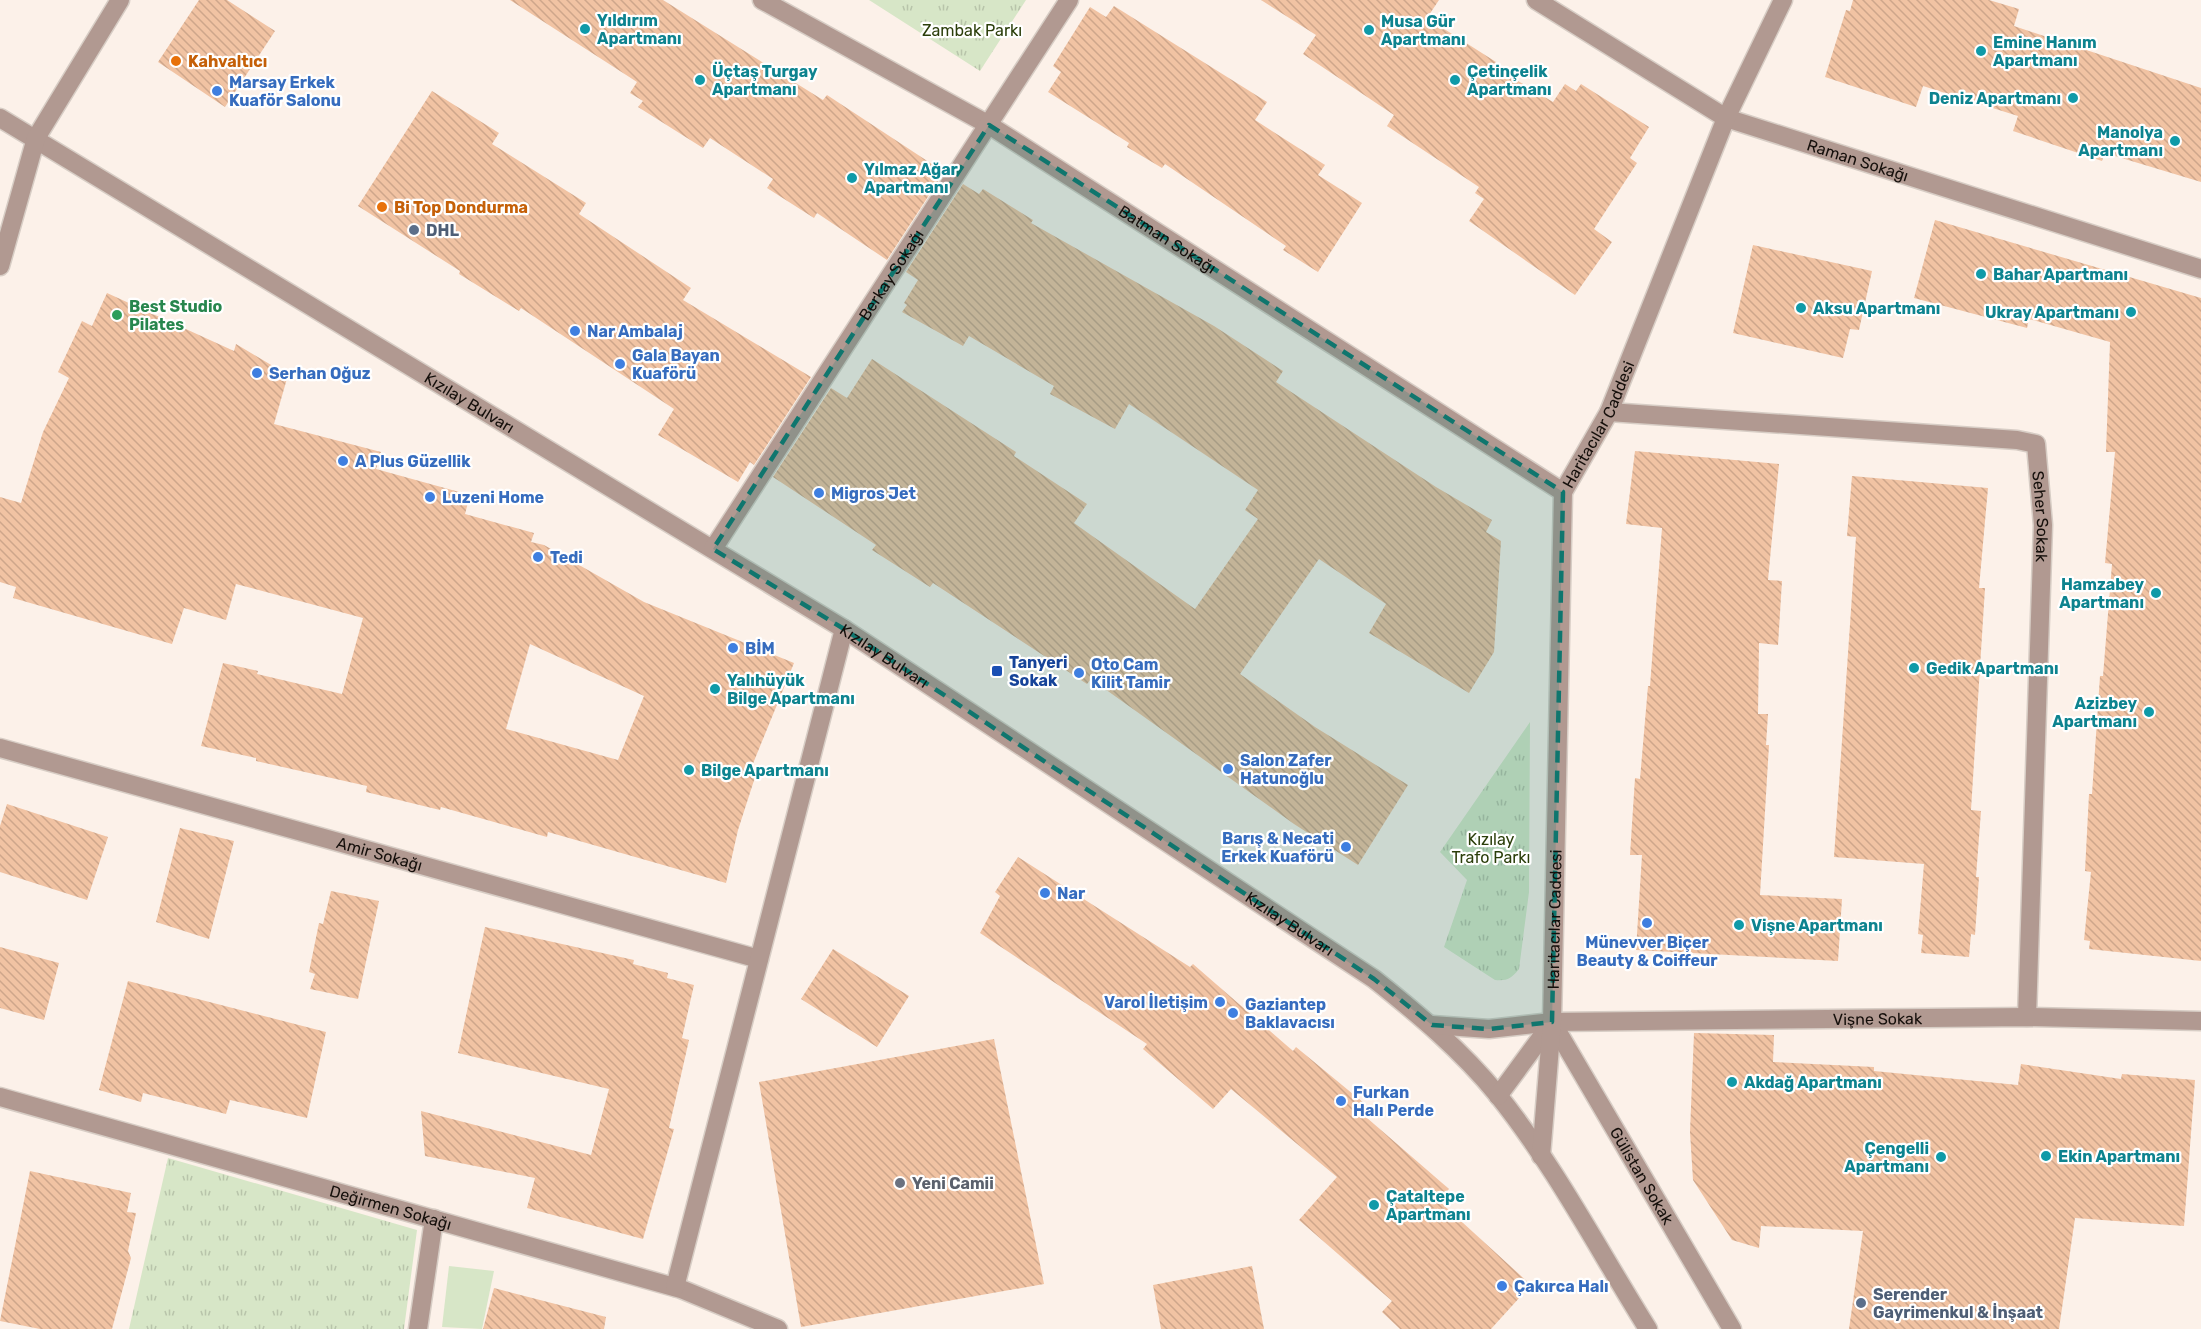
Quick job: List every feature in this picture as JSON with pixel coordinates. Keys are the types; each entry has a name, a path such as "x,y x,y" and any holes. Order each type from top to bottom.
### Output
{"street":[{"path":"0,266 36,138 120,0"},
{"name":"Batman Sokağı","path":"762,0 989,125 1563,492"},
{"name":"Berkay Sokağı","path":"713,549 1069,0"},
{"name":"Raman Sokağı","path":"1536,0 1726,118 2201,269"},
{"name":"Haritacılar Caddesi","path":"1541,1156 1552,1022 1563,492 1609,412 1726,118 1783,0"},
{"name":"Kızılay Bulvarı","path":"0,118 844,629 1364,972 1432,1025 1498,1096 1541,1156 1648,1329"},
{"name":"Seher Sokak","path":"1609,412 2017,440 2036,444 2043,525 2027,1017"},
{"path":"675,1287 844,629"},
{"name":"Amir Sokağı","path":"0,748 759,959"},
{"name":"Vişne Sokak","path":"1432,1025 1489,1029 1552,1022 2027,1017 2201,1021"},
{"path":"1498,1096 1552,1022"},
{"name":"Gülistan Sokak","path":"1552,1022 1732,1329"},
{"name":"Değirmen Sokağı","path":"0,1097 675,1287 778,1329"},
{"path":"418,1329 434,1219"}],"highlighted area":[{"path":"989,125 1563,492 1552,1022 1489,1029 1432,1025 1374,979 844,629 713,549"}],"green space":[{"name":"Zambak Parkı","path":"869,0 1026,0 980,71"},
{"name":"Kızılay Trafo Parkı","path":"1530,722 1529,892 1519,969 1508,979 1495,980 1444,947 1467,880 1440,852"},
{"path":"168,1158 417,1230 404,1329 129,1329"},
{"path":"449,1266 494,1271 482,1329 442,1327"}],"building":[{"path":"199,0 227,0 275,31 225,107 158,62"},
{"path":"510,0 663,0 823,100 827,95 944,172 887,260 817,213 814,218 767,188 773,179 710,138 703,148 638,107 643,101 630,93 637,82"},
{"path":"1261,0 1439,0 1427,18 1496,62 1493,66 1553,102 1565,84 1576,91 1581,84 1649,127 1630,158 1637,163 1594,229 1612,242 1575,295 1469,221 1484,199 1475,193 1479,187 1387,126 1394,115 1303,54 1316,35"},
{"path":"1853,0 1989,0 2019,9 2014,26 2201,88 2201,182 2105,153 2102,161 2013,131 2018,116 1923,86 1916,107 1825,77 1846,10 1850,11"},
{"path":"1114,6 1267,102 1255,120 1325,165 1318,175 1362,203 1318,272 1283,250 1286,246 1165,164 1162,168 1127,147 1129,143 1048,92 1061,72 1053,66 1090,7 1106,17"},
{"path":"432,91 499,133 492,144 586,203 579,214 691,288 683,300 811,377 754,465 750,462 738,482 658,435 674,409 521,308 519,311 459,274 460,271 358,206"},
{"path":"963,184 979,194 983,189 1033,220 1031,223 1214,326 1283,371 1276,382 1436,487 1492,520 1486,532 1501,541 1494,652 1469,693 1369,633 1386,604 1319,559 1240,674 1315,727 1408,785 1358,865 1294,824 1091,679 1087,684 933,583 930,587 872,550 876,545 773,477 831,388 847,398 872,359 1016,452 1014,456 1087,504 1074,523 1195,609 1258,519 1245,510 1258,490 1129,404 1115,429 1050,394 1054,386 969,336 963,346 902,312 907,305 904,303 918,280 906,272"},
{"path":"1935,220 2201,298 2201,961 2089,949 2090,941 2084,940 2091,872 2085,871 2089,794 2092,794 2100,676 2103,676 2112,564 2105,563 2115,452 2106,452 2110,342 2029,319 2027,328 1914,298"},
{"name":"Aksu Apartmanı","path":"1753,245 1872,271 1859,330 1850,329 1843,358 1733,333"},
{"path":"107,293 234,351 236,344 288,375 274,424 381,452 376,469 470,495 465,514 534,533 531,542 544,545 644,602 794,663 752,766 758,768 738,830 726,883 548,832 547,837 441,807 440,810 366,792 367,786 201,746 223,663 258,671 257,674 342,694 363,618 236,584 226,620 184,608 172,644 13,598 16,587 0,582 0,497 21,503 43,432 69,378 58,372 82,321 92,326","holes":["530,644 644,696 618,760 506,729"]},
{"path":"1635,451 1779,464 1768,580 1782,581 1778,645 1759,643 1758,714 1768,714 1766,745 1769,745 1760,895 1842,899 1838,961 1636,950 1642,855 1630,855 1635,778 1640,779 1648,686 1650,686 1662,528 1626,524"},
{"path":"1852,476 1988,488 1979,588 1985,588 1971,810 1981,811 1976,877 1979,877 1975,935 1971,934 1969,957 1921,953 1923,935 1918,934 1924,864 1834,857 1856,537 1847,536"},
{"path":"7,804 108,837 87,900 0,872 0,826"},
{"path":"180,828 234,841 209,939 156,922"},
{"path":"1018,857 1190,967 1193,964 1293,1051 1296,1047 1365,1104 1359,1111 1449,1189 1439,1201 1531,1285 1491,1329 1400,1329 1382,1312 1392,1301 1299,1220 1337,1177 1231,1089 1213,1109 1143,1049 1147,1044 980,933 1000,896 995,892"},
{"path":"331,891 379,901 358,999 310,989 315,974 309,972 319,923 323,924"},
{"path":"485,927 634,960 633,964 668,973 667,978 694,985 682,1038 689,1040 669,1128 674,1129 643,1239 527,1208 535,1178 425,1156 421,1111 591,1155 609,1089 458,1053"},
{"path":"0,947 59,963 44,1020 0,1008"},
{"path":"833,949 909,996 877,1047 801,999"},
{"path":"128,981 326,1032 307,1118 230,1100 226,1114 143,1093 141,1102 99,1090"},
{"path":"1694,1033 1774,1035 1773,1062 1874,1067 1874,1071 2018,1085 2021,1064 2121,1079 2122,1074 2195,1080 2184,1226 2075,1218 2059,1329 1849,1329 1863,1231 1761,1226 1759,1248 1732,1240 1693,1180 1690,1132"},
{"name":"Yeni Camii","path":"994,1039 1044,1284 801,1327 759,1082"},
{"path":"30,1171 131,1193 127,1212 136,1213 128,1251 131,1258 112,1329 40,1329 0,1321"},
{"path":"1252,1266 1264,1329 1161,1329 1153,1285"},
{"path":"494,1288 606,1317 604,1329 483,1329"}],"place":[{"name":"Yıldırım Apartmanı","path":"585,29"},
{"name":"Musa Gür Apartmanı","path":"1369,30"},
{"name":"Emine Hanım Apartmanı","path":"1981,51"},
{"name":"Kahvaltıcı","path":"176,61"},
{"name":"Üçtaş Turgay Apartmanı","path":"700,80"},
{"name":"Çetinçelik Apartmanı","path":"1455,80"},
{"name":"Marsay Erkek Kuaför Salonu","path":"217,91"},
{"name":"Deniz Apartmanı","path":"2073,98"},
{"name":"Manolya Apartmanı","path":"2175,141"},
{"name":"Yılmaz Ağar Apartmanı","path":"852,178"},
{"name":"Bi Top Dondurma","path":"382,207"},
{"name":"DHL","path":"414,230"},
{"name":"Bahar Apartmanı","path":"1981,274"},
{"name":"Aksu Apartmanı","path":"1801,308"},
{"name":"Ukray Apartmanı","path":"2131,312"},
{"name":"Best Studio Pilates","path":"117,315"},
{"name":"Nar Ambalaj","path":"575,331"},
{"name":"Gala Bayan Kuaförü","path":"620,364"},
{"name":"Serhan Oğuz","path":"257,373"},
{"name":"A Plus Güzellik","path":"343,461"},
{"name":"Migros Jet","path":"819,493"},
{"name":"Luzeni Home","path":"430,497"},
{"name":"Tedi","path":"538,557"},
{"name":"Hamzabey Apartmanı","path":"2156,593"},
{"name":"BİM","path":"733,648"},
{"name":"Gedik Apartmanı","path":"1914,668"},
{"name":"Tanyeri Sokak","path":"997,671"},
{"name":"Oto Cam Kilit Tamir","path":"1079,673"},
{"name":"Yalıhüyük Bilge Apartmanı","path":"715,689"},
{"name":"Azizbey Apartmanı","path":"2149,712"},
{"name":"Salon Zafer Hatunoğlu","path":"1228,769"},
{"name":"Bilge Apartmanı","path":"689,770"},
{"name":"Barış & Necati Erkek Kuaförü","path":"1346,847"},
{"name":"Nar","path":"1045,893"},
{"name":"Münevver Biçer Beauty & Coiffeur","path":"1647,923"},
{"name":"Vişne Apartmanı","path":"1739,925"},
{"name":"Varol İletişim","path":"1220,1002"},
{"name":"Gaziantep Baklavacısı","path":"1233,1013"},
{"name":"Akdağ Apartmanı","path":"1732,1082"},
{"name":"Furkan Halı Perde","path":"1341,1101"},
{"name":"Ekin Apartmanı","path":"2046,1156"},
{"name":"Çengelli Apartmanı","path":"1941,1157"},
{"name":"Yeni Camii","path":"900,1183"},
{"name":"Çataltepe Apartmanı","path":"1374,1205"},
{"name":"Çakırca Halı","path":"1502,1286"},
{"name":"Serender Gayrimenkul & İnşaat","path":"1861,1303"}]}
